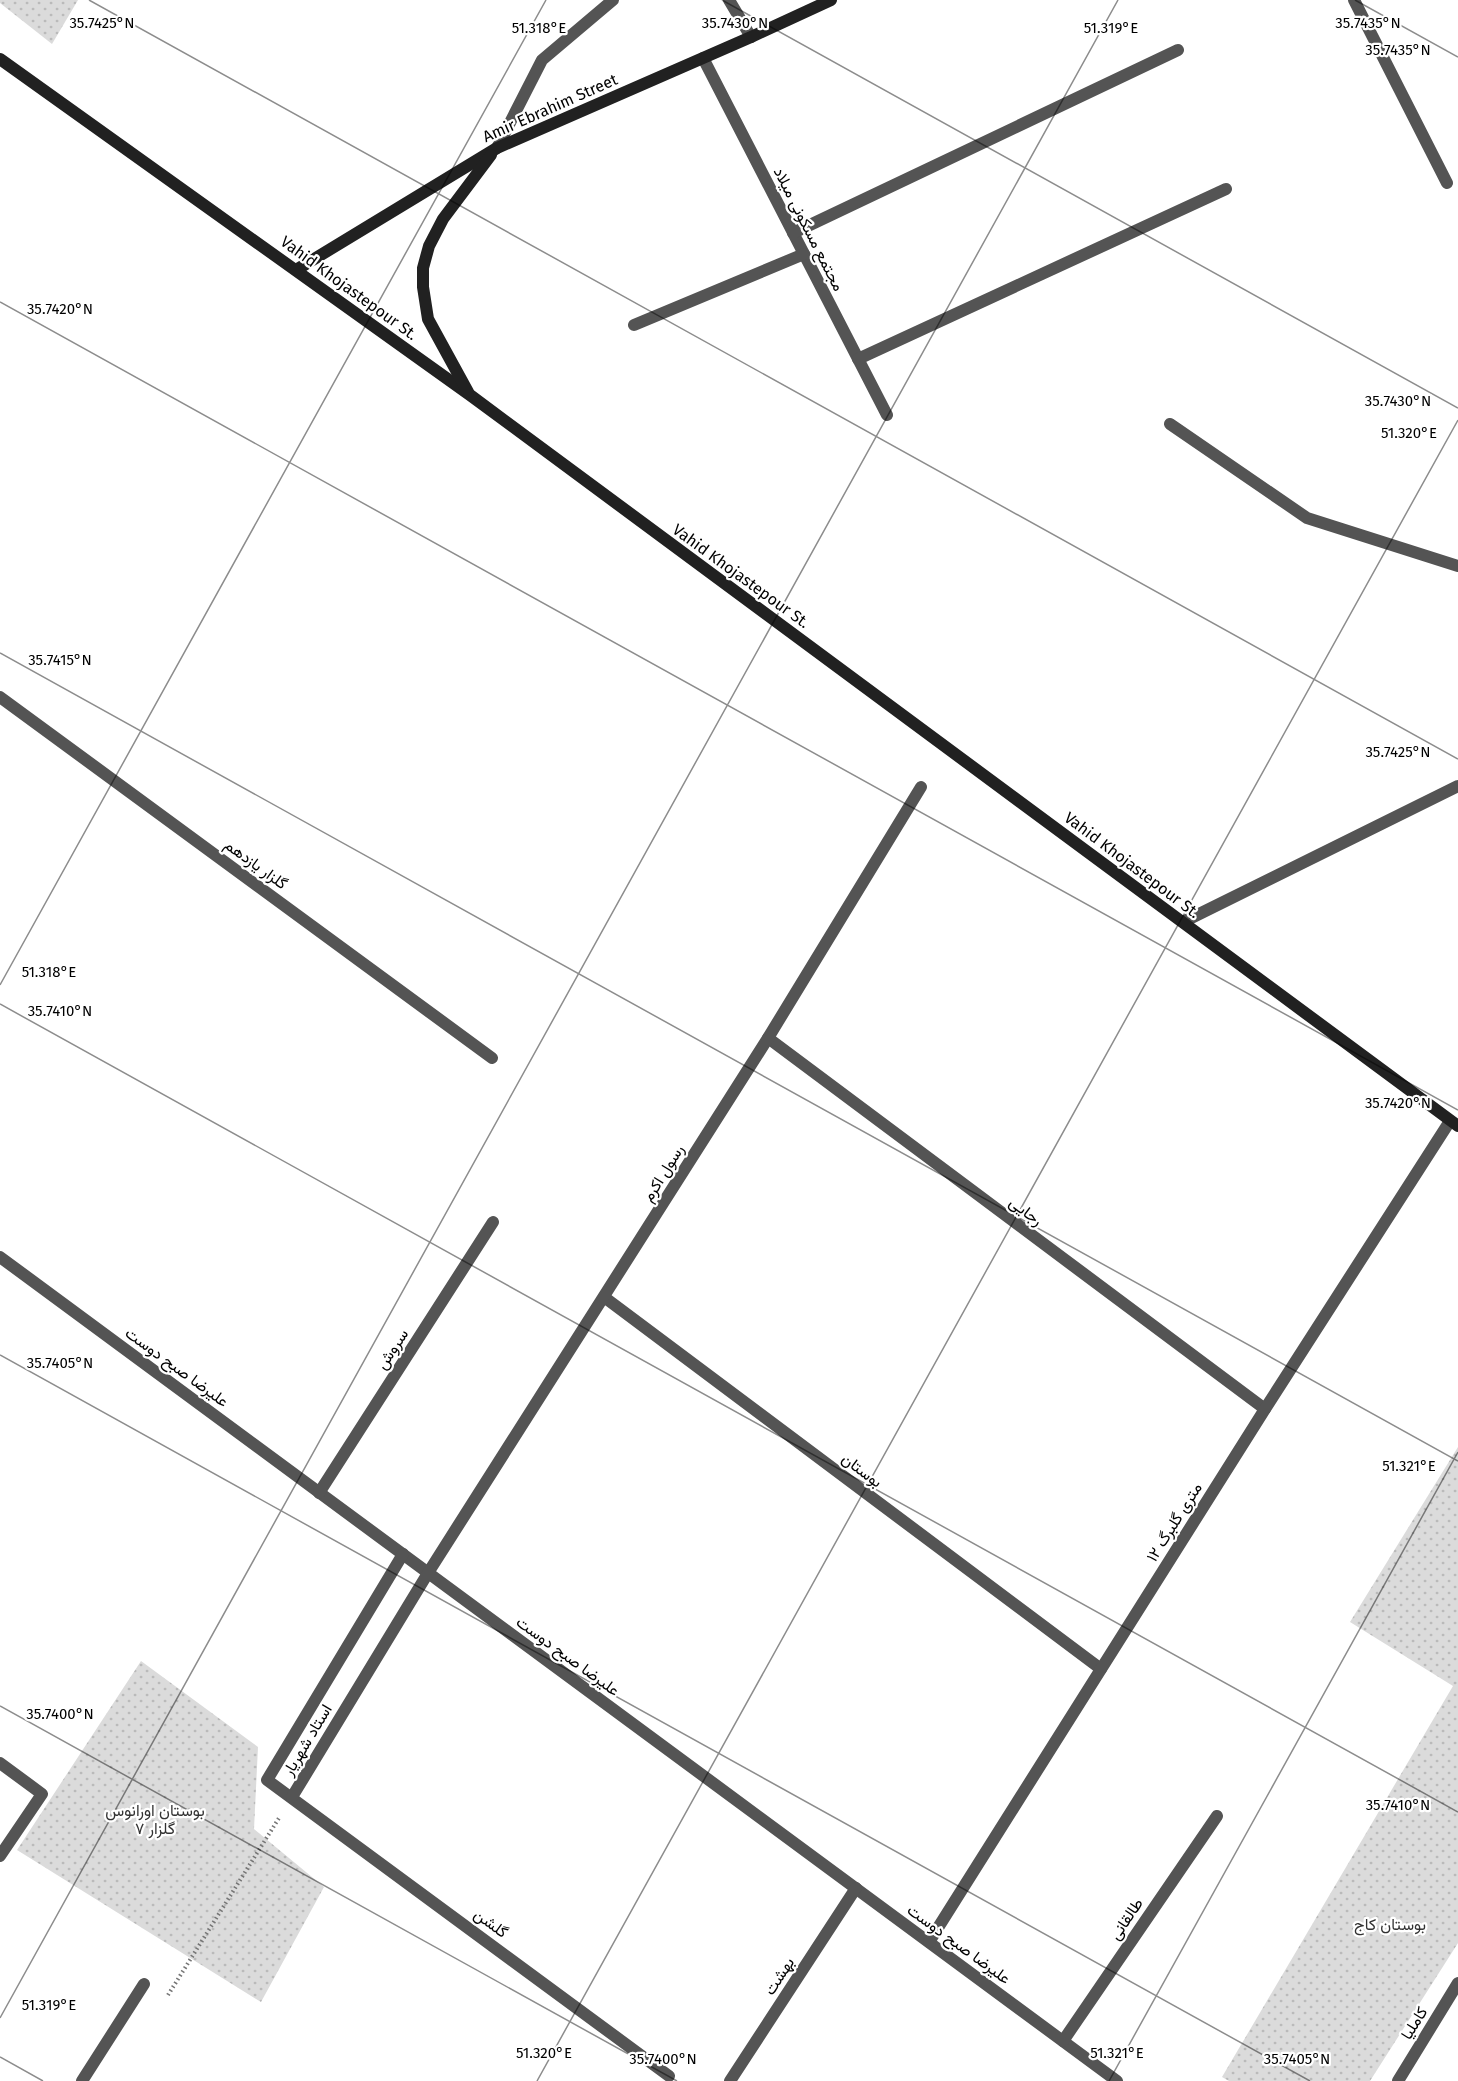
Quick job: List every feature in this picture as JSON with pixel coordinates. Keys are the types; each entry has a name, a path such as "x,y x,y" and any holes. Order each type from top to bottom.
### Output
{"main road":[{"name":"Amir Ebrahim Street","path":"296,270 497,148 831,0"},
{"name":"Vahid Khojastepour St.","path":"0,58 470,395 1454,1123"},
{"path":"470,395 428,319 423,287 423,268 429,246 443,219 497,148"}],"street":[{"path":"497,148 542,60 614,0"},
{"path":"729,0 751,37"},
{"path":"1354,0 1447,183"},
{"path":"793,233 1178,50"},
{"name":"مجتمع مسکونی میلاد","path":"703,58 887,415"},
{"path":"858,359 1226,189"},
{"path":"634,325 804,254"},
{"path":"1170,424 1307,518 1458,566"},
{"name":"گلزار یازدهم","path":"0,697 492,1058"},
{"path":"1183,922 1458,786"},
{"name":"رسول اکرم","path":"428,1573 768,1038 921,787"},
{"name":"رجایی","path":"768,1038 1265,1410"},
{"name":"۱۲ متری گلبرگ","path":"929,1942 1265,1410 1454,1123"},
{"name":"سروش","path":"320,1493 493,1222"},
{"name":"علیرضا صبح دوست","path":"0,1257 1117,2081"},
{"name":"بوستان","path":"604,1297 1101,1669"},
{"name":"استاد شهریار","path":"403,1554 267,1780 292,1797 428,1573"},
{"path":"0,1763 42,1794 0,1856"},
{"name":"گلشن","path":"292,1797 669,2076"},
{"name":"طالقانی","path":"1063,2041 1217,1816"},
{"name":"بهشت","path":"730,2081 856,1888"},
{"name":"کاملیا","path":"1398,2081 1458,1983"},
{"path":"82,2081 144,1984"}],"path":[{"path":"144,1984 167,1998 292,1797"}],"green space":[{"path":"0,0 78,0 52,44 0,3"},
{"name":"بوستان کاج","path":"1458,1447 1458,1943 1370,2081 1229,2081 1222,2077 1453,1686 1350,1622"},
{"name":"بوستان اورانوس گلزار ۷","path":"141,1661 258,1747 254,1829 324,1887 261,2002 17,1850"}]}
